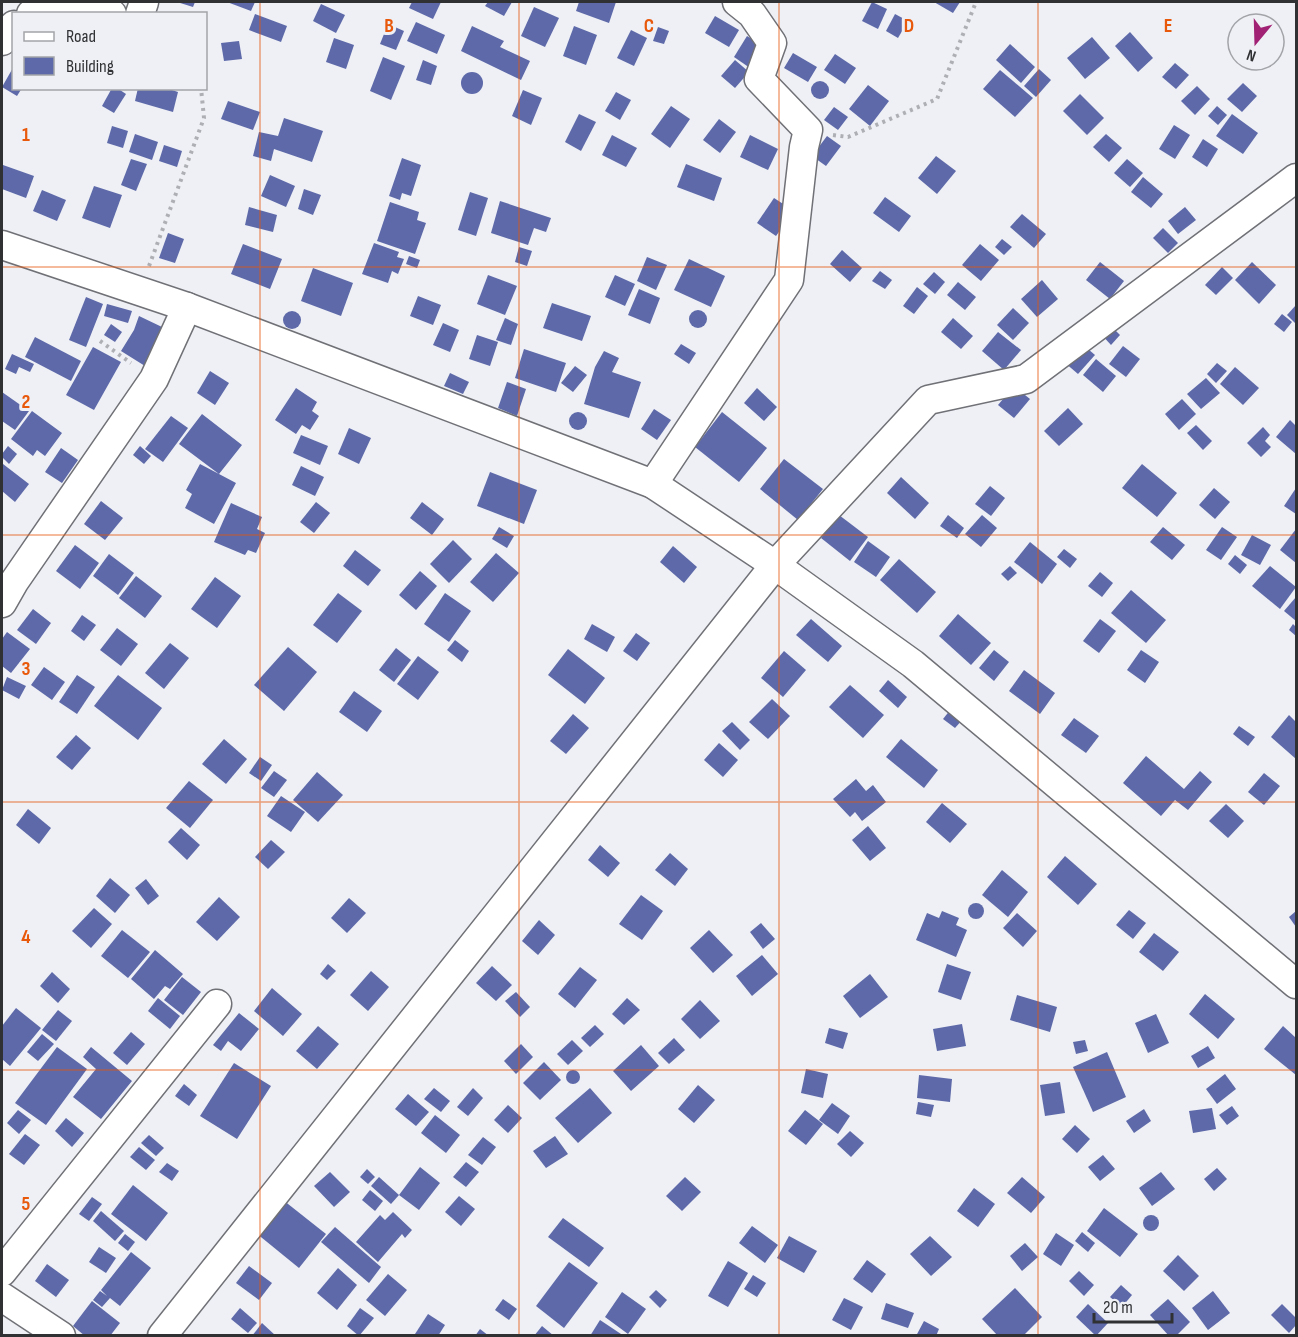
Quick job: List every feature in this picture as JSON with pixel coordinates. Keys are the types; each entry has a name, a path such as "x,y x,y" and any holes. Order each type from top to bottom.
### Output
{"street":[{"path":"36,12 59,2 103,12"},
{"path":"653,484 789,280 804,147 808,130 759,79 772,43 752,14 737,2"},
{"path":"2,41 12,28"},
{"path":"162,1335 775,565 928,400 1026,379 1296,178"},
{"path":"2,245 187,307 653,484 775,565 913,664 1296,984"},
{"path":"2,603 14,582 154,380 187,307"},
{"path":"2,1272 217,1004"},
{"path":"2,1297 61,1335"}],"path":[{"path":"808,130 848,137 937,99 976,2"},
{"path":"158,298 149,264 204,118 201,90"},
{"path":"100,341 154,380"}],"building":[{"path":"177,2 195,2 193,7"},
{"path":"227,2 255,2 251,11"},
{"path":"412,2 441,2 433,19 409,8"},
{"path":"488,2 512,2 504,16 485,6"},
{"path":"579,2 616,2 609,23 576,11"},
{"path":"872,2 887,9 878,29 862,21"},
{"path":"934,2 960,2 953,13"},
{"path":"321,4 345,15 336,33 313,21"},
{"path":"534,7 559,18 545,47 521,36"},
{"path":"255,14 287,26 281,42 249,30"},
{"path":"895,14 908,21 898,38 886,31"},
{"path":"715,16 739,30 729,47 705,33"},
{"path":"416,22 445,35 437,54 407,41"},
{"path":"388,24 404,31 396,50 380,44"},
{"path":"472,26 504,41 500,47 530,61 521,80 461,51"},
{"path":"574,26 597,35 586,65 563,56"},
{"path":"658,27 669,31 664,44 653,41"},
{"path":"631,30 647,38 634,66 617,58"},
{"path":"1130,32 1153,58 1138,72 1115,46"},
{"path":"747,36 764,47 750,68 734,57"},
{"path":"1092,37 1110,58 1085,79 1067,58"},
{"path":"334,38 354,45 346,69 326,62"},
{"path":"239,41 242,59 224,61 221,43"},
{"path":"1010,44 1035,67 1021,83 996,60"},
{"path":"793,53 817,67 808,82 784,68"},
{"path":"835,54 856,68 845,84 824,70"},
{"path":"383,57 405,66 391,100 370,91"},
{"path":"423,60 437,66 431,85 416,80"},
{"path":"735,60 749,72 735,88 721,76"},
{"path":"1175,63 1189,75 1176,89 1162,77"},
{"path":"1039,69 1051,80 1036,97 1024,86"},
{"path":"12,70 12,90 21,90 17,96 2,87"},
{"path":"1000,70 1033,98 1015,117 983,89"},
{"path":"472,72 480,75 483,83 480,91 472,94 464,91 461,83 464,75"},
{"path":"820,81 826,84 829,90 826,96 820,99 814,96 811,90 814,84"},
{"path":"1243,83 1257,96 1242,112 1227,99"},
{"path":"868,85 889,101 870,126 849,109"},
{"path":"1197,86 1210,99 1195,115 1181,101"},
{"path":"111,90 120,90 126,94 114,113 102,106"},
{"path":"138,90 178,92 173,112 135,101"},
{"path":"523,90 542,98 531,125 512,116"},
{"path":"616,92 631,100 620,120 605,111"},
{"path":"1080,94 1104,118 1087,135 1063,111"},
{"path":"228,101 260,112 253,130 221,119"},
{"path":"671,106 690,119 670,148 651,134"},
{"path":"1217,106 1227,115 1218,125 1208,116"},
{"path":"834,107 848,117 838,130 824,120"},
{"path":"579,114 596,122 581,151 565,142"},
{"path":"1232,114 1258,133 1243,154 1216,136"},
{"path":"284,118 323,131 312,162 274,149 271,161 253,156 259,132 278,136"},
{"path":"719,119 736,132 720,153 703,140"},
{"path":"1174,125 1190,135 1175,159 1159,149"},
{"path":"112,126 128,131 123,148 107,143"},
{"path":"135,134 158,142 152,160 129,152"},
{"path":"1106,134 1122,148 1109,162 1093,147"},
{"path":"612,135 637,148 626,167 602,155"},
{"path":"750,135 778,149 768,170 740,157"},
{"path":"827,136 841,146 826,166 812,156"},
{"path":"1203,139 1218,149 1207,167 1192,157"},
{"path":"164,145 182,151 177,167 159,161"},
{"path":"936,156 956,171 937,194 918,178"},
{"path":"402,158 421,165 411,196 402,193 400,200 389,196"},
{"path":"131,159 147,164 136,191 121,185"},
{"path":"1127,159 1143,173 1130,187 1114,173"},
{"path":"686,164 722,178 714,201 677,187"},
{"path":"3,165 34,176 26,198 2,189"},
{"path":"270,175 295,186 286,207 261,196"},
{"path":"1143,177 1163,194 1151,208 1131,192"},
{"path":"94,186 122,195 110,228 82,218"},
{"path":"304,189 321,195 313,215 298,209"},
{"path":"42,190 66,200 57,221 33,211"},
{"path":"470,192 488,198 476,236 458,230"},
{"path":"885,197 911,216 899,232 873,213"},
{"path":"774,198 794,211 776,236 757,223"},
{"path":"500,201 551,218 546,232 534,228 528,245 491,233"},
{"path":"390,202 419,212 417,220 426,223 415,254 377,241"},
{"path":"249,207 277,215 273,232 245,225"},
{"path":"1185,207 1196,220 1178,234 1168,221"},
{"path":"1022,214 1046,234 1034,248 1010,227"},
{"path":"1163,228 1178,243 1168,253 1153,238"},
{"path":"168,233 184,239 175,263 159,258"},
{"path":"1002,239 1012,247 1004,255 995,247"},
{"path":"374,243 399,252 397,257 404,259 398,274 392,271 388,283 362,274"},
{"path":"243,244 282,259 270,289 231,274"},
{"path":"980,244 999,260 981,281 962,265"},
{"path":"519,247 532,251 527,266 515,262"},
{"path":"842,250 862,268 850,282 830,264"},
{"path":"409,256 420,260 417,268 406,264"},
{"path":"647,257 667,265 656,290 637,281"},
{"path":"689,259 725,276 711,307 674,290"},
{"path":"1100,262 1124,281 1110,299 1086,280"},
{"path":"1252,262 1276,285 1259,304 1235,280"},
{"path":"1222,267 1233,278 1216,295 1205,285"},
{"path":"313,268 353,283 341,316 301,301"},
{"path":"880,271 892,280 885,289 872,281"},
{"path":"934,272 945,282 935,294 923,284"},
{"path":"488,275 517,286 505,315 477,304"},
{"path":"615,275 635,284 625,306 605,297"},
{"path":"1042,280 1058,299 1037,317 1021,299"},
{"path":"958,282 976,297 965,310 947,295"},
{"path":"917,287 928,296 914,314 903,306"},
{"path":"639,289 660,298 650,324 628,315"},
{"path":"418,296 441,305 433,325 410,316"},
{"path":"86,297 103,304 86,347 69,340"},
{"path":"552,303 591,316 582,341 543,328"},
{"path":"107,304 132,311 128,323 104,316"},
{"path":"1296,305 1296,324 1287,315"},
{"path":"1013,308 1029,323 1013,340 997,325"},
{"path":"698,310 704,313 707,319 704,325 698,328 692,325 689,319 692,313"},
{"path":"288,311 296,311 301,316 299,327 288,329 283,324 283,316"},
{"path":"1282,314 1292,322 1284,332 1274,324"},
{"path":"139,316 162,327 145,366 121,351 134,330"},
{"path":"505,318 518,324 511,345 496,340"},
{"path":"953,318 973,336 961,349 941,332"},
{"path":"443,323 459,330 450,352 433,345"},
{"path":"111,324 122,332 115,342 104,335"},
{"path":"1109,324 1120,335 1111,345 1100,333"},
{"path":"998,332 1021,350 1004,370 982,351"},
{"path":"477,335 498,342 490,366 469,359"},
{"path":"35,337 81,361 71,381 25,357"},
{"path":"1081,343 1095,355 1078,374 1064,362"},
{"path":"681,344 696,353 689,364 674,354"},
{"path":"1123,346 1140,359 1126,377 1109,364"},
{"path":"93,347 121,362 94,410 66,395"},
{"path":"524,349 566,363 556,392 515,378"},
{"path":"604,351 619,358 612,372 641,382 629,418 584,404 595,367"},
{"path":"12,354 34,364 30,372 19,367 16,374 5,369"},
{"path":"1096,359 1116,376 1103,392 1083,375"},
{"path":"1217,363 1227,371 1216,383 1207,374"},
{"path":"575,366 587,375 573,392 561,383"},
{"path":"1235,367 1259,388 1243,405 1220,384"},
{"path":"210,371 229,383 215,405 197,393"},
{"path":"450,373 469,382 463,394 444,386"},
{"path":"1206,378 1220,393 1201,409 1187,394"},
{"path":"507,382 526,389 517,416 498,408"},
{"path":"1014,386 1030,399 1014,418 998,405"},
{"path":"296,388 317,402 312,411 319,416 310,430 302,425 296,434 275,420"},
{"path":"757,388 777,407 764,421 744,403"},
{"path":"2,392 29,411 15,430 2,421"},
{"path":"1182,399 1196,414 1179,430 1165,414"},
{"path":"1068,408 1083,424 1059,446 1044,431"},
{"path":"654,409 671,420 657,440 641,429"},
{"path":"32,411 62,433 45,456 37,450 33,456 11,439"},
{"path":"578,412 584,415 587,421 584,427 578,430 572,427 569,421 572,415"},
{"path":"722,412 767,448 739,482 695,447"},
{"path":"202,414 242,445 219,474 179,444"},
{"path":"171,416 188,428 163,462 145,449"},
{"path":"1290,420 1296,426 1296,454 1276,437"},
{"path":"1196,425 1212,441 1203,450 1187,433"},
{"path":"1263,427 1270,435 1265,441 1271,447 1261,457 1247,443"},
{"path":"349,428 371,438 359,464 338,454"},
{"path":"301,435 328,446 320,465 293,453"},
{"path":"8,446 17,454 9,464 2,457"},
{"path":"140,446 151,456 144,464 133,455"},
{"path":"61,448 78,460 62,483 45,472"},
{"path":"784,459 823,489 798,520 760,489"},
{"path":"3,464 29,484 15,502 2,491"},
{"path":"200,464 236,483 214,524 185,508 192,494 186,490"},
{"path":"1142,464 1177,493 1157,517 1122,488"},
{"path":"301,466 324,477 315,496 292,485"},
{"path":"490,472 537,490 524,524 477,506"},
{"path":"901,477 929,503 915,519 887,493"},
{"path":"990,486 1005,498 991,516 975,504"},
{"path":"1214,488 1230,502 1215,519 1199,505"},
{"path":"1296,488 1296,514 1284,506"},
{"path":"101,501 123,518 105,540 84,524"},
{"path":"316,502 330,513 314,533 300,522"},
{"path":"422,502 444,519 432,535 410,518"},
{"path":"231,503 262,517 257,529 265,533 256,553 248,550 245,555 214,542"},
{"path":"839,515 868,537 850,561 821,538"},
{"path":"948,515 964,528 957,538 940,526"},
{"path":"982,515 997,528 981,547 965,534"},
{"path":"499,527 514,536 507,548 492,539"},
{"path":"1163,527 1185,545 1172,560 1150,542"},
{"path":"1222,527 1237,537 1221,560 1206,550"},
{"path":"1296,529 1296,563 1280,550"},
{"path":"1252,535 1271,545 1260,565 1241,555"},
{"path":"453,540 472,559 449,583 430,564"},
{"path":"868,541 890,557 876,577 854,562"},
{"path":"1030,542 1057,564 1042,584 1014,562"},
{"path":"75,545 99,563 80,589 56,571"},
{"path":"673,546 697,567 684,583 660,562"},
{"path":"1064,549 1077,559 1070,568 1057,557"},
{"path":"355,550 381,570 368,586 343,566"},
{"path":"496,553 519,573 493,602 470,582"},
{"path":"109,554 134,573 118,595 93,576"},
{"path":"1235,555 1247,565 1240,574 1228,564"},
{"path":"899,559 936,592 917,613 880,580"},
{"path":"1010,566 1017,573 1008,581 1001,574"},
{"path":"1270,566 1296,587 1280,609 1252,586"},
{"path":"420,571 437,586 416,610 399,595"},
{"path":"1100,572 1113,583 1102,597 1088,586"},
{"path":"136,576 162,596 145,618 119,598"},
{"path":"215,577 241,596 217,628 191,609"},
{"path":"1131,590 1166,620 1146,643 1111,613"},
{"path":"338,593 362,611 337,643 313,625"},
{"path":"445,593 471,611 449,642 424,624"},
{"path":"1296,597 1296,621 1284,611"},
{"path":"33,609 51,623 36,644 17,630"},
{"path":"958,614 991,643 971,665 939,636"},
{"path":"82,615 96,625 84,641 71,631"},
{"path":"811,619 842,646 828,662 796,635"},
{"path":"1100,619 1116,631 1099,653 1083,641"},
{"path":"592,624 615,637 607,652 584,639"},
{"path":"1293,624 1296,627 1296,636 1289,630"},
{"path":"117,628 138,644 121,666 100,650"},
{"path":"7,632 30,649 11,673 2,666 2,639"},
{"path":"636,633 650,643 637,661 623,651"},
{"path":"455,640 469,651 462,662 447,650"},
{"path":"170,643 189,658 164,689 145,673"},
{"path":"288,647 317,672 284,711 254,685"},
{"path":"396,648 411,660 394,682 379,670"},
{"path":"568,649 605,678 585,704 548,675"},
{"path":"994,650 1009,662 994,681 979,668"},
{"path":"1141,650 1159,662 1145,683 1127,670"},
{"path":"784,651 806,670 783,697 761,678"},
{"path":"418,656 439,672 418,700 397,684"},
{"path":"44,667 65,682 52,700 31,685"},
{"path":"1024,670 1055,693 1040,714 1009,691"},
{"path":"77,675 95,687 77,714 59,702"},
{"path":"118,675 162,708 138,740 94,706"},
{"path":"7,677 26,686 19,699 2,690"},
{"path":"888,680 907,697 898,708 879,691"},
{"path":"850,685 884,715 863,738 829,707"},
{"path":"354,691 382,711 367,732 339,712"},
{"path":"772,699 790,716 768,739 749,722"},
{"path":"951,709 963,719 955,728 943,719"},
{"path":"573,714 589,728 566,754 550,741"},
{"path":"1289,715 1296,722 1296,759 1271,737"},
{"path":"1074,718 1099,736 1086,753 1061,735"},
{"path":"732,722 750,740 740,750 722,731"},
{"path":"1239,726 1255,737 1248,746 1233,734"},
{"path":"76,735 91,748 72,770 56,757"},
{"path":"224,739 247,759 226,784 202,764"},
{"path":"901,739 938,770 924,788 886,757"},
{"path":"719,743 738,760 723,777 704,760"},
{"path":"1146,756 1184,789 1200,771 1212,782 1188,810 1175,800 1161,816 1123,783"},
{"path":"260,757 272,765 261,781 249,773"},
{"path":"274,771 287,780 274,797 261,788"},
{"path":"317,772 343,795 318,822 293,800"},
{"path":"1264,773 1280,786 1264,805 1248,792"},
{"path":"856,779 866,791 873,785 886,802 862,821 855,812 850,817 833,799"},
{"path":"189,781 213,800 190,828 166,808"},
{"path":"281,796 305,812 291,832 267,816"},
{"path":"942,803 967,824 950,843 926,822"},
{"path":"1226,804 1244,821 1228,838 1209,821"},
{"path":"28,809 51,828 39,844 16,825"},
{"path":"868,826 886,848 870,861 852,840"},
{"path":"181,828 200,845 187,860 168,842"},
{"path":"271,840 285,852 268,869 255,857"},
{"path":"600,845 620,863 608,877 588,860"},
{"path":"670,853 688,869 675,886 655,870"},
{"path":"1065,856 1097,884 1078,905 1047,877"},
{"path":"1002,870 1028,892 1008,917 982,895"},
{"path":"110,878 130,895 115,913 96,896"},
{"path":"146,879 159,896 148,905 135,888"},
{"path":"641,895 663,911 642,940 619,924"},
{"path":"219,897 240,917 217,941 196,922"},
{"path":"349,898 366,913 347,933 331,918"},
{"path":"976,903 984,911 976,919 968,911"},
{"path":"94,908 112,924 91,948 72,931"},
{"path":"1129,910 1146,923 1133,939 1116,925"},
{"path":"942,911 959,918 956,925 967,930 956,957 916,940 927,913 939,918"},
{"path":"1296,911 1296,927 1289,917"},
{"path":"1017,913 1037,931 1023,947 1003,928"},
{"path":"539,920 555,935 538,955 522,941"},
{"path":"761,923 775,939 763,949 750,932"},
{"path":"122,930 150,952 128,978 101,956"},
{"path":"709,930 733,955 713,973 690,948"},
{"path":"1154,933 1179,952 1163,971 1139,952"},
{"path":"155,950 183,974 170,989 165,986 154,999 131,979"},
{"path":"762,955 778,974 752,996 736,976"},
{"path":"328,964 336,971 327,980 320,974"},
{"path":"947,964 971,972 961,1000 938,992"},
{"path":"492,966 512,985 496,1001 476,983"},
{"path":"580,967 597,980 575,1008 558,994"},
{"path":"371,971 389,987 368,1011 350,995"},
{"path":"52,972 70,989 58,1003 40,986"},
{"path":"870,974 888,997 860,1018 843,996"},
{"path":"182,977 201,992 183,1015 164,1000"},
{"path":"272,988 302,1014 283,1036 254,1011"},
{"path":"516,992 530,1007 520,1017 505,1001"},
{"path":"1205,994 1235,1019 1218,1039 1189,1014"},
{"path":"1017,995 1057,1007 1050,1032 1010,1020"},
{"path":"158,998 180,1016 170,1029 148,1011"},
{"path":"627,998 640,1010 624,1025 612,1014"},
{"path":"700,1000 720,1021 700,1039 681,1019"},
{"path":"16,1008 41,1028 10,1066 2,1059 2,1026"},
{"path":"58,1010 72,1021 56,1041 42,1030"},
{"path":"239,1013 259,1029 241,1051 228,1041 221,1051 213,1045"},
{"path":"1156,1014 1169,1043 1148,1053 1135,1023"},
{"path":"962,1024 966,1046 937,1051 933,1029"},
{"path":"595,1025 604,1034 590,1047 581,1038"},
{"path":"318,1026 339,1044 317,1069 296,1051"},
{"path":"1283,1026 1296,1038 1296,1075 1264,1049"},
{"path":"829,1028 848,1033 843,1049 825,1043"},
{"path":"131,1032 145,1044 127,1065 113,1053"},
{"path":"42,1034 54,1044 38,1061 27,1052"},
{"path":"674,1038 685,1050 669,1064 658,1053"},
{"path":"572,1040 583,1051 568,1065 557,1054"},
{"path":"1085,1040 1088,1051 1076,1054 1073,1042"},
{"path":"521,1044 533,1057 516,1074 504,1061"},
{"path":"641,1045 659,1066 631,1091 613,1071"},
{"path":"1208,1046 1215,1058 1198,1068 1191,1056"},
{"path":"57,1047 87,1069 46,1125 15,1103"},
{"path":"91,1047 132,1081 101,1119 73,1097 96,1069 83,1057"},
{"path":"1107,1052 1126,1097 1093,1112 1073,1067"},
{"path":"544,1062 561,1080 540,1100 523,1083"},
{"path":"234,1063 271,1086 237,1139 200,1116"},
{"path":"806,1069 828,1074 823,1098 801,1093"},
{"path":"570,1070 576,1070 580,1077 576,1084 570,1084 566,1080 566,1074"},
{"path":"1225,1074 1236,1089 1217,1104 1206,1089"},
{"path":"919,1075 952,1079 950,1102 917,1098"},
{"path":"1060,1082 1065,1113 1045,1116 1040,1085"},
{"path":"184,1084 197,1095 189,1106 175,1096"},
{"path":"698,1085 715,1100 694,1123 678,1109"},
{"path":"434,1088 450,1101 441,1112 424,1099"},
{"path":"473,1088 483,1098 468,1116 457,1107"},
{"path":"590,1088 612,1113 578,1143 555,1118"},
{"path":"408,1094 429,1112 416,1126 395,1109"},
{"path":"918,1102 934,1105 931,1117 916,1114"},
{"path":"832,1103 850,1116 838,1134 819,1120"},
{"path":"508,1105 522,1118 508,1133 494,1120"},
{"path":"1232,1106 1239,1116 1227,1125 1219,1115"},
{"path":"1212,1108 1216,1129 1193,1133 1189,1111"},
{"path":"1144,1109 1151,1121 1134,1133 1126,1121"},
{"path":"18,1110 31,1120 19,1134 7,1123"},
{"path":"805,1110 823,1124 806,1145 788,1131"},
{"path":"435,1115 460,1135 446,1153 421,1133"},
{"path":"66,1118 84,1133 72,1147 55,1131"},
{"path":"1075,1125 1090,1139 1077,1153 1062,1139"},
{"path":"850,1131 864,1143 851,1157 837,1144"},
{"path":"25,1134 40,1145 24,1165 9,1154"},
{"path":"149,1135 164,1148 156,1156 141,1143"},
{"path":"555,1136 568,1154 546,1168 533,1151"},
{"path":"483,1137 496,1147 482,1165 468,1155"},
{"path":"139,1147 155,1160 146,1170 130,1157"},
{"path":"1103,1155 1115,1169 1100,1181 1088,1167"},
{"path":"466,1162 479,1172 466,1187 453,1177"},
{"path":"167,1163 179,1171 172,1181 159,1172"},
{"path":"420,1167 440,1183 419,1210 399,1195"},
{"path":"1217,1168 1227,1179 1214,1191 1204,1179"},
{"path":"367,1169 375,1177 368,1184 360,1177"},
{"path":"330,1172 350,1192 334,1207 314,1186"},
{"path":"1161,1172 1175,1189 1152,1206 1139,1188"},
{"path":"379,1177 399,1195 391,1204 371,1186"},
{"path":"685,1177 701,1192 682,1211 666,1196"},
{"path":"1022,1177 1045,1197 1031,1213 1007,1193"},
{"path":"133,1185 168,1213 146,1241 111,1214"},
{"path":"974,1188 995,1204 978,1227 957,1211"},
{"path":"370,1190 383,1201 375,1211 362,1200"},
{"path":"459,1196 475,1209 461,1226 445,1212"},
{"path":"92,1197 102,1204 89,1221 79,1214"},
{"path":"283,1200 326,1234 299,1268 256,1233"},
{"path":"1104,1208 1138,1234 1120,1257 1087,1231"},
{"path":"101,1211 124,1231 115,1241 93,1221"},
{"path":"393,1212 412,1230 405,1238 402,1234 378,1262 356,1242 380,1215 385,1220"},
{"path":"1151,1215 1157,1217 1159,1223 1157,1229 1151,1231 1145,1229 1143,1223 1145,1217"},
{"path":"563,1218 604,1248 589,1267 548,1237"},
{"path":"752,1226 778,1245 765,1263 739,1243"},
{"path":"335,1227 381,1267 369,1283 321,1242"},
{"path":"1082,1232 1095,1243 1088,1252 1075,1241"},
{"path":"1056,1233 1074,1245 1061,1266 1043,1254"},
{"path":"125,1234 135,1242 128,1251 118,1243"},
{"path":"789,1236 817,1251 804,1273 777,1258"},
{"path":"930,1236 952,1257 931,1276 910,1254"},
{"path":"1025,1243 1038,1257 1022,1271 1010,1256"},
{"path":"99,1247 116,1258 106,1273 89,1262"},
{"path":"131,1252 151,1268 120,1306 110,1298 102,1307 93,1300 100,1291 107,1296 101,1290"},
{"path":"1178,1255 1199,1276 1184,1291 1163,1271"},
{"path":"867,1260 886,1274 872,1293 853,1279"},
{"path":"728,1261 748,1273 728,1307 708,1296"},
{"path":"569,1262 598,1283 564,1328 536,1306"},
{"path":"47,1264 69,1280 56,1297 35,1281"},
{"path":"249,1266 272,1283 259,1300 236,1283"},
{"path":"338,1268 357,1285 337,1310 317,1293"},
{"path":"1079,1271 1094,1285 1084,1296 1069,1281"},
{"path":"388,1274 407,1290 385,1316 366,1300"},
{"path":"753,1275 766,1283 757,1297 744,1289"},
{"path":"1121,1285 1132,1295 1122,1307 1110,1297"},
{"path":"1015,1288 1042,1317 1023,1336 998,1336 982,1319"},
{"path":"656,1290 667,1300 660,1308 649,1297"},
{"path":"1213,1291 1230,1313 1208,1330 1192,1308"},
{"path":"622,1292 646,1309 628,1334 605,1317"},
{"path":"844,1298 863,1307 851,1330 832,1320"},
{"path":"503,1299 517,1309 509,1320 495,1310"},
{"path":"1168,1299 1190,1322 1176,1336 1169,1336 1150,1315"},
{"path":"92,1301 120,1323 110,1336 85,1336 73,1326"},
{"path":"886,1303 914,1313 908,1328 881,1319"},
{"path":"1088,1304 1108,1323 1096,1336 1076,1317"},
{"path":"1282,1304 1296,1318 1296,1325 1289,1333 1271,1315"},
{"path":"240,1308 257,1323 248,1333 231,1319"},
{"path":"360,1308 374,1318 359,1336 347,1326"},
{"path":"428,1314 445,1325 438,1336 418,1336 415,1334"},
{"path":"600,1320 624,1336 590,1336"},
{"path":"924,1321 939,1329 936,1336 916,1336"},
{"path":"262,1323 276,1336 252,1336"},
{"path":"542,1326 554,1336 534,1336"},
{"path":"480,1329 489,1336 475,1336"}]}
